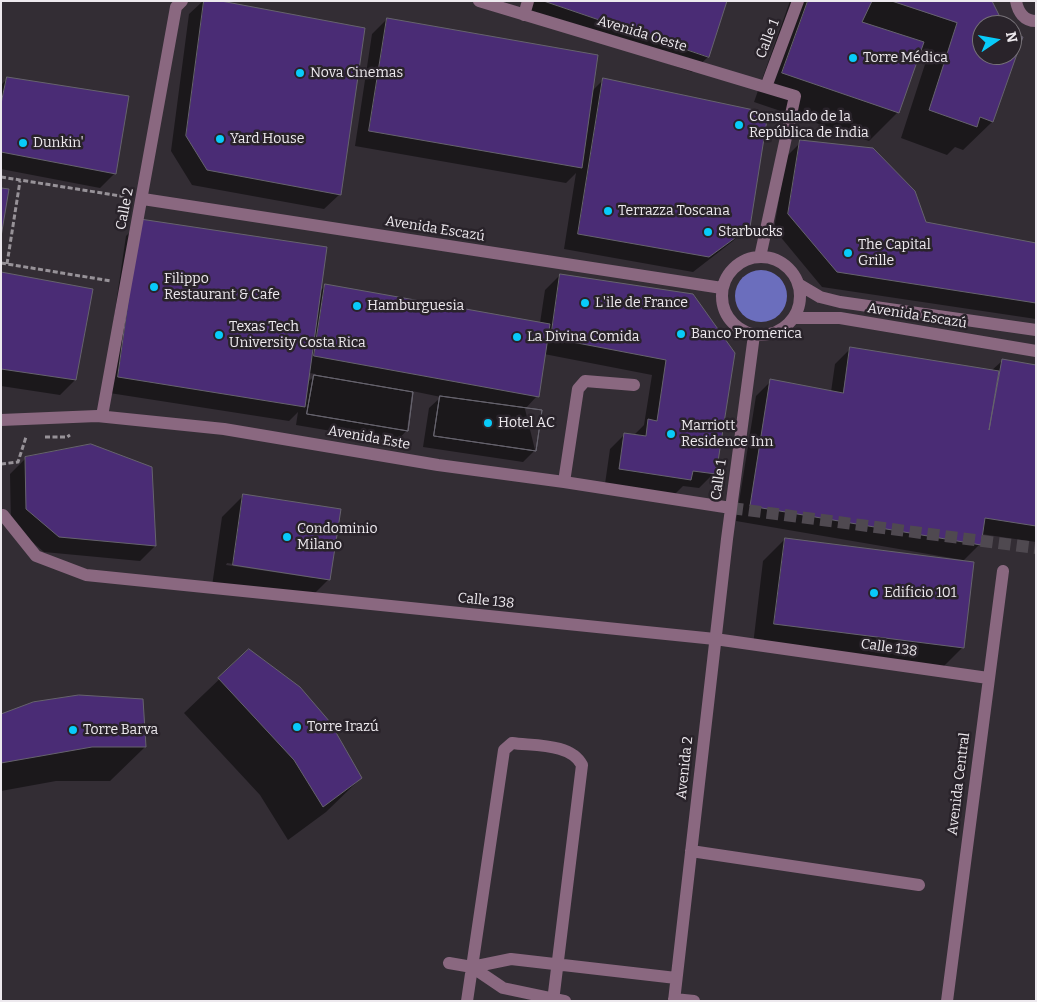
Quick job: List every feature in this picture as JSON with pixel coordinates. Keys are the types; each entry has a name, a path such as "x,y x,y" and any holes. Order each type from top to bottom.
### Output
{"street":[{"name":"Avenida Oeste","path":"479,1 795,96 760,257"},
{"path":"524,14 528,1"},
{"name":"Calle 1","path":"766,87 798,1"},
{"path":"1016,1 1021,15 1030,21 1036,21"},
{"name":"Calle 2","path":"100,416 179,4"},
{"name":"Avenida Escazú","path":"143,199 722,288"},
{"path":"760,257 784,264 798,284 798,308 793,318 776,332 765,335 754,335 744,332 728,318 721,298 722,288 727,275 747,259 760,257"},
{"name":"Avenida Escazú","path":"798,284 820,297 840,302 1036,330"},
{"name":"Avenida Escazú","path":"793,318 840,318 1036,351"},
{"name":"Calle 1","path":"727,539 754,335"},
{"path":"564,482 578,389 586,381 634,384"},
{"name":"Avenida Este","path":"1,420 100,416 224,429 438,465 731,508"},
{"name":"Calle 138","path":"3,515 36,556 86,575 715,639 988,678"},
{"name":"Avenida 2","path":"674,1000 727,539"},
{"name":"Avenida Central","path":"947,1001 1002,571"},
{"path":"449,963 472,968 503,988 557,1000 558,964 582,764 577,755 566,750 512,743 504,750 472,968 467,1001"},
{"path":"691,852 919,885"},
{"path":"472,968 511,958 676,978"},
{"path":"674,1000 694,1001"}],"path":[{"path":"1,177 143,199"},
{"path":"7,264 20,180"},
{"path":"1,263 126,284"},
{"path":"42,437 67,437 100,416"},
{"path":"1,464 18,462 25,437 33,437"}],"water":[{"path":"756,270 766,270 780,277 787,291 787,301 780,315 766,322 756,322 746,318 739,311 735,301 735,291 739,281 746,274"}],"building":[{"path":"204,1 221,1 365,28 341,195 207,170 186,136"},
{"path":"544,1 727,1 709,57"},
{"name":"Torre Médica","path":"808,1 872,1 862,22 924,42 899,113 782,73"},
{"name":"Torre Médica","path":"892,1 992,1 999,15 972,15 972,65 1013,65 993,122 980,117 977,127 929,110 957,23"},
{"path":"387,18 598,55 582,168 369,131"},
{"path":"7,77 129,96 116,174 1,152 1,104"},
{"path":"603,78 768,113 750,227 709,257 578,234"},
{"path":"800,140 873,148 915,191 926,222 1036,243 1036,303 837,272 788,214"},
{"path":"1,188 9,189 1,237"},
{"name":"Texas Tech University Costa Rica","path":"140,219 327,247 305,407 118,377"},
{"path":"1,272 93,289 76,380 1,369"},
{"path":"560,274 693,294 735,353 716,474 693,471 691,480 619,469 624,433 646,436 648,419 657,421 666,360 551,338"},
{"path":"325,284 550,324 539,397 314,356"},
{"path":"850,347 999,371 989,430 1002,359 1036,365 1036,526 985,518 981,545 750,506 770,379 843,393"},
{"path":"314,375 413,392 408,431 307,414"},
{"path":"314,375 413,392 408,431 307,414"},
{"name":"Hotel AC","path":"440,396 542,410 536,451 434,436"},
{"name":"Hotel AC","path":"440,396 542,410 536,451 434,436"},
{"path":"91,444 152,467 156,546 59,537 26,509 25,457"},
{"name":"Condominio Milano","path":"243,494 341,509 330,580 233,565"},
{"name":"Edificio 101","path":"785,538 974,562 964,648 774,624"},
{"name":"Torre Irazú","path":"249,649 300,687 330,722 362,778 323,807 294,760 218,678"},
{"name":"Torre Barva","path":"79,695 143,699 146,747 92,747 1,763 1,714 33,702"}],"tunnel":[{"path":"731,508 1036,548"}],"place":[{"name":"Torre Médica","path":"853,58"},
{"name":"Nova Cinemas","path":"300,73"},
{"name":"Consulado de la República de India","path":"739,125"},
{"name":"Yard House","path":"220,139"},
{"name":"Dunkin'","path":"23,143"},
{"name":"Terrazza Toscana","path":"608,211"},
{"name":"Starbucks","path":"708,232"},
{"name":"The Capital Grille","path":"848,253"},
{"name":"Filippo Restaurant & Cafe","path":"154,287"},
{"name":"L'ile de France","path":"585,303"},
{"name":"Hamburguesia","path":"357,306"},
{"name":"Banco Promerica","path":"681,334"},
{"name":"Texas Tech University Costa Rica","path":"219,335"},
{"name":"La Divina Comida","path":"517,337"},
{"name":"Hotel AC","path":"488,423"},
{"name":"Marriott Residence Inn","path":"671,434"},
{"name":"Condominio Milano","path":"287,537"},
{"name":"Edificio 101","path":"874,593"},
{"name":"Torre Irazú","path":"297,727"},
{"name":"Torre Barva","path":"73,730"}]}
